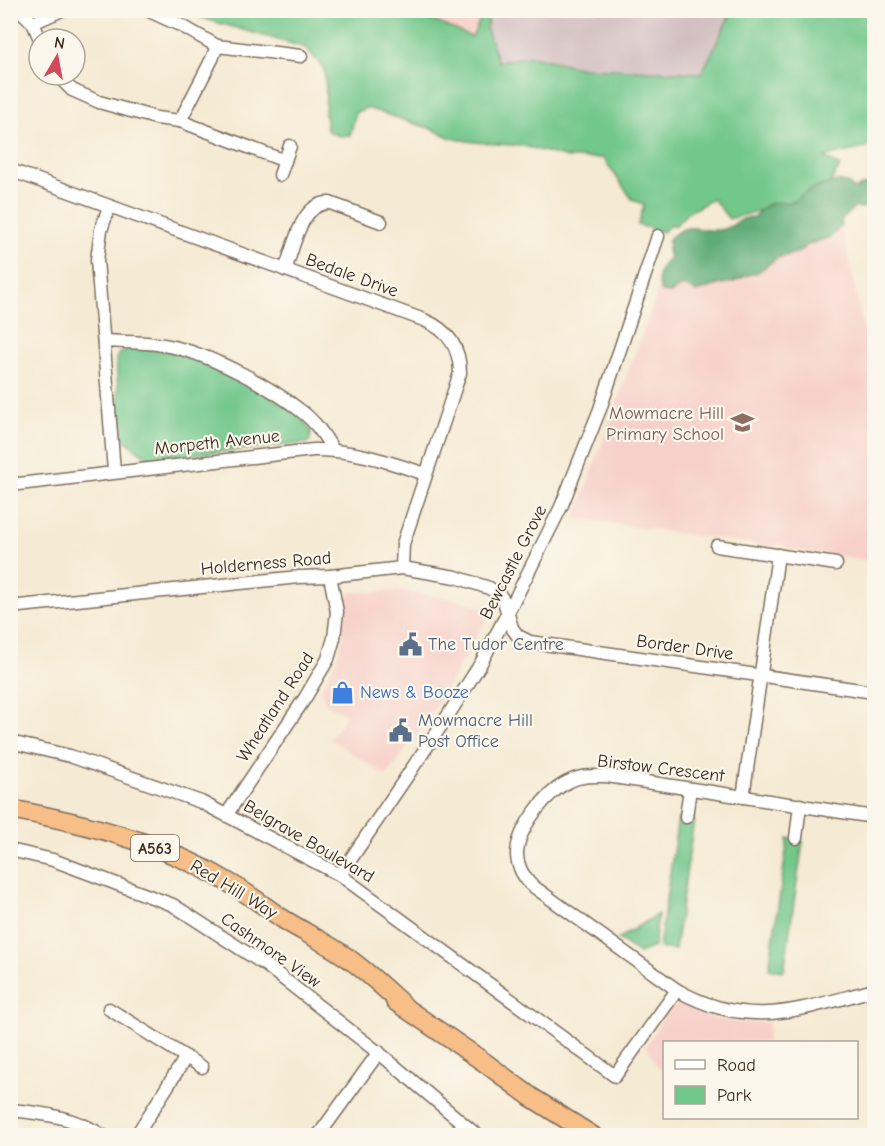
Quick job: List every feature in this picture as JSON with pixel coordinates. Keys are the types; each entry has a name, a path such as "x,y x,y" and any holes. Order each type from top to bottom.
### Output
{"highway":[{"name":"Red Hill Way","path":"10,809 100,829 187,860 227,881 361,967 405,1007 531,1097 593,1136"}],"street":[{"path":"20,10 35,27"},
{"path":"33,23 62,10"},
{"path":"147,10 217,46 301,56"},
{"path":"180,121 217,46"},
{"path":"69,87 99,102 156,118 180,121 285,161"},
{"path":"280,175 291,146"},
{"name":"Bedale Drive","path":"10,170 424,320 436,325 452,340 460,363 460,374 403,544 402,568"},
{"path":"285,270 304,217 314,206 330,203 381,222"},
{"path":"109,207 101,230 97,260 114,471"},
{"name":"Bewcastle Grove","path":"340,876 481,663 552,526 600,409 658,236"},
{"path":"104,341 140,342 177,348 232,369 301,410 322,431 333,450"},
{"name":"Morpeth Avenue","path":"10,485 114,471 313,450 333,450 380,459 425,474"},
{"path":"717,546 836,564"},
{"path":"743,797 778,555"},
{"name":"Holderness Road","path":"10,607 402,568 456,577 489,588 499,594 504,601 507,613"},
{"name":"Wheatland Road","path":"227,814 305,699 328,659 334,638 337,612 330,576"},
{"name":"Border Drive","path":"507,613 512,628 518,636 530,642 874,692"},
{"name":"Belgrave Boulevard","path":"10,742 38,747 113,770 201,802 340,876 615,1076 677,990"},
{"name":"Birstow Crescent","path":"874,817 607,776 586,776 570,780 545,801 522,831 517,856 520,871 530,884 677,990 714,1007 741,1013 776,1013 874,990"},
{"path":"686,817 690,789"},
{"path":"796,838 800,805"},
{"name":"Cashmore View","path":"10,850 53,860 173,905 267,966 379,1053 478,1136"},
{"path":"109,1009 202,1067"},
{"path":"318,1136 379,1053"},
{"path":"136,1136 186,1057"},
{"path":"10,1110 46,1113 95,1130 103,1136"}],"shaded area":[{"path":"311,11 486,11 467,58"},
{"path":"486,11 740,11 695,117 468,58"},
{"name":"Mowmacre Hill Primary School","path":"840,218 874,378 874,561 786,549 784,545 776,544 772,547 575,518 659,287"},
{"path":"409,592 463,601 481,607 488,617 442,697 387,776 330,739 346,715 324,702 321,688 336,661 343,638 344,599 351,593"},
{"path":"680,1003 716,1019 744,1023 769,1022 767,1041 663,1041 663,1071 659,1069 646,1046 670,1007"}],"green space":[{"path":"177,11 410,11 472,37 484,11 491,11 486,27 498,62 532,56 583,68 702,73 732,11 874,11 874,146 824,157 840,167 823,193 729,219 713,199 687,213 675,226 671,224 663,232 638,225 644,205 632,199 603,158 568,158 524,146 451,138 432,129 367,108 356,112 350,135 338,136 327,130 324,69 306,48"},
{"path":"838,181 849,184 855,190 874,182 874,208 854,208 842,219 841,226 832,236 805,246 799,252 777,258 758,272 734,282 696,292 684,287 672,293 661,292 658,282 659,273 662,265 670,258 669,239 677,232 691,228 724,229 744,218 754,217 767,205 776,202 793,203 820,186"},
{"path":"133,347 180,354 252,385 302,419 311,431 310,440 307,443 149,459 121,437 116,359 119,353"},
{"path":"678,818 694,820 675,950 659,948"},
{"path":"788,838 803,841 784,971 769,969"},
{"path":"658,914 654,947 639,953 618,939"}],"place":[{"name":"Mowmacre Hill Primary School","path":"742,423"},
{"name":"The Tudor Centre","path":"410,644"},
{"name":"News & Booze","path":"342,692"},
{"name":"Mowmacre Hill Post Office","path":"400,730"}]}
